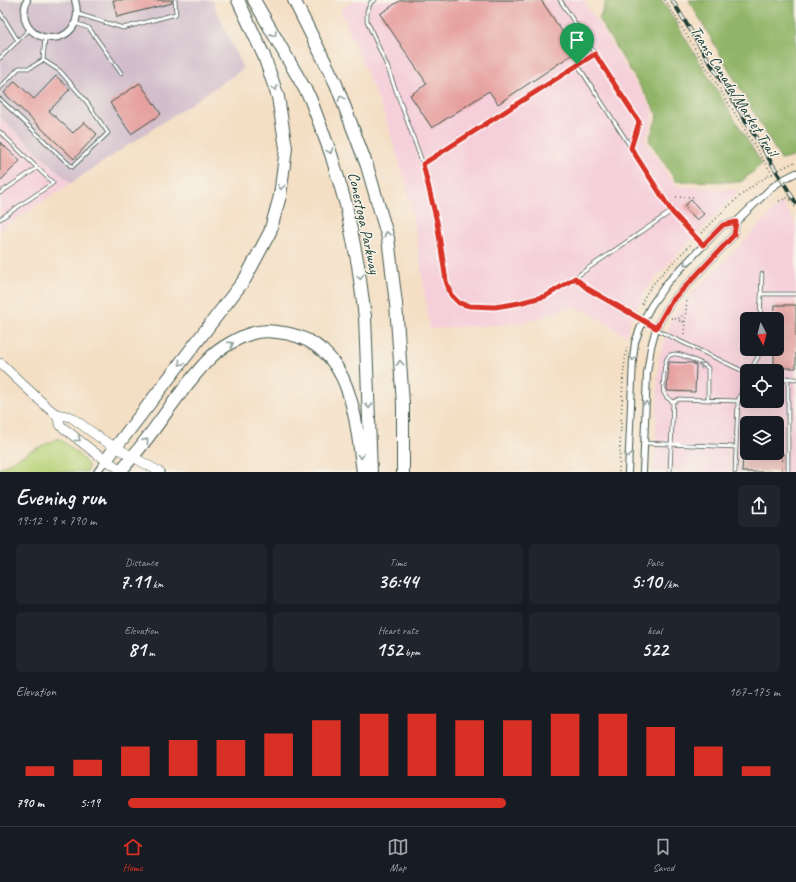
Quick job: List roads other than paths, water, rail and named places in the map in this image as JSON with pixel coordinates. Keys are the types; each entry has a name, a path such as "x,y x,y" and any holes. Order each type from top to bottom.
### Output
{"highway":[{"path":"106,460 245,279 270,232 280,196 286,148 278,97 264,56 238,0"},
{"name":"Conestoga Parkway","path":"254,0 310,98 331,154 346,205 358,265 365,317 371,472"},
{"name":"Conestoga Parkway","path":"294,0 336,84 367,166 388,238 397,311 402,404 403,472"},
{"path":"120,471 133,457 192,378 212,356 234,341 250,333 271,331 286,332 299,336 313,343 335,363 344,380 353,405 363,472"}],"main road":[{"path":"0,363 56,414 71,417 116,447 160,472"},
{"path":"56,414 61,426 120,471"}],"street":[{"path":"27,0 24,12 26,21 30,29 45,38 59,37 70,31 78,14 75,0"},
{"path":"628,472 635,342 643,321 651,306 667,283 723,225 736,222 771,188 782,180 796,173"},
{"path":"643,472 647,373 656,328 671,302 734,235 736,222"},
{"path":"97,472 106,460"}],"lane":[{"path":"78,14 123,28 176,14 175,0"},
{"path":"375,0 371,2 366,11 367,21 387,66 423,164 437,222 446,281 451,295 459,303 470,306 495,307 546,296 672,212"},
{"path":"560,0 639,122 631,148"},
{"path":"0,12 18,41"},
{"path":"75,23 89,28 121,73"},
{"path":"0,58 30,29"},
{"path":"0,88 19,68 30,68 42,60 45,38"},
{"path":"423,164 577,64 595,54"},
{"path":"0,99 72,167 108,133 86,101 60,71 42,60"},
{"path":"577,64 672,212 703,245"},
{"path":"0,132 53,183 0,219"},
{"path":"0,193 37,168"},
{"path":"760,312 762,274"},
{"path":"575,278 588,289 664,334 740,370"},
{"path":"761,294 796,294"},
{"path":"674,402 666,397 663,389 664,362 669,355 674,353 681,354 708,368 708,400"},
{"path":"784,378 796,379"},
{"path":"788,378 788,472"},
{"path":"735,472 738,401 740,396"},
{"path":"674,402 679,399 738,401"},
{"path":"670,472 674,402"},
{"path":"644,443 736,447"}],"railway":[{"path":"672,0 796,203"}]}
